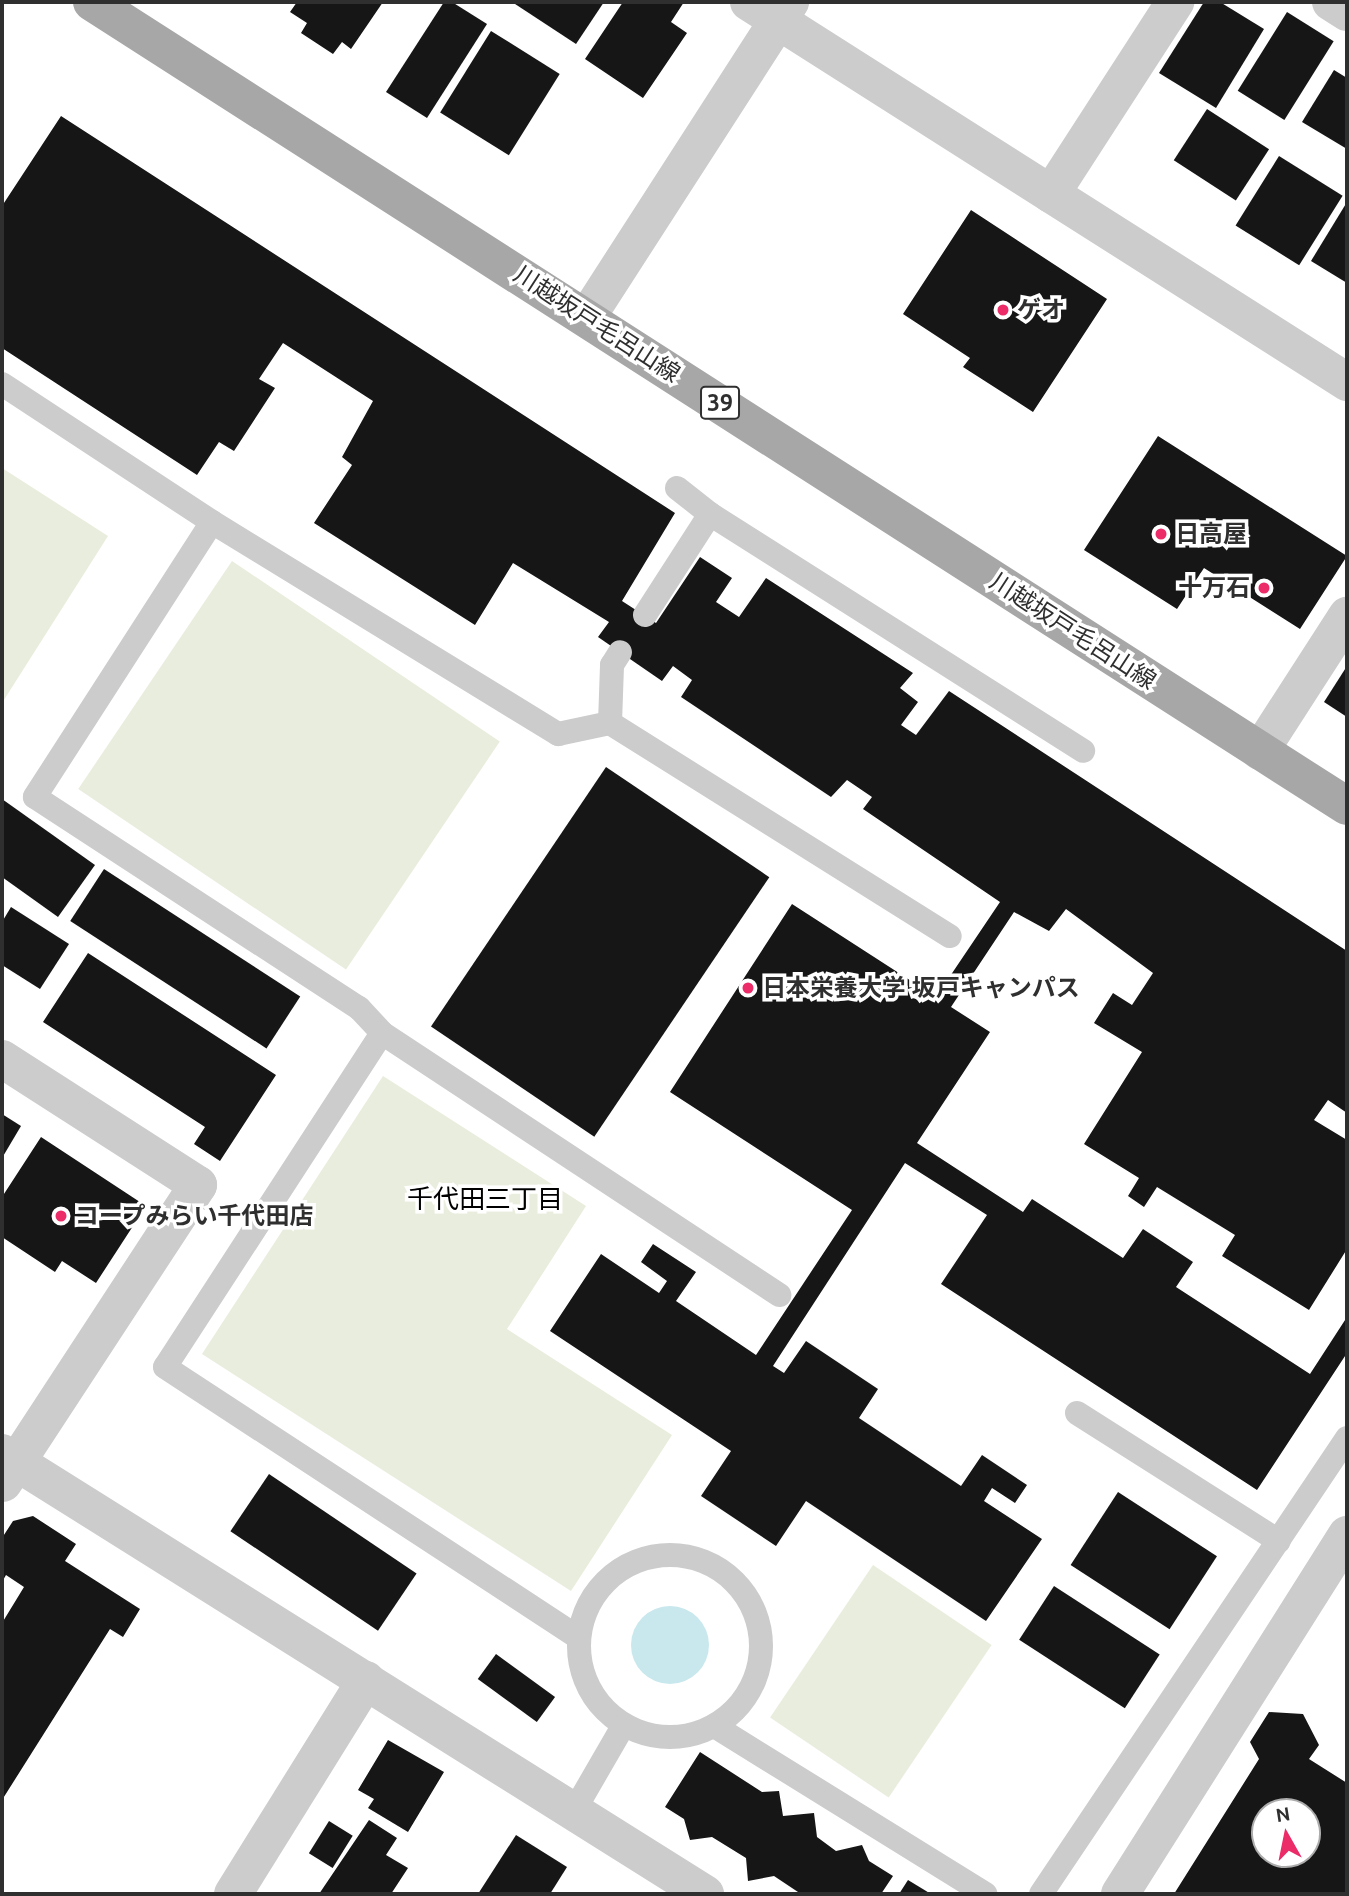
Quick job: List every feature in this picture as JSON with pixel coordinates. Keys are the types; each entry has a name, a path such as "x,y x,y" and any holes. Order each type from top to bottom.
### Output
{"main road":[{"name":"川越坂戸毛呂山線","path":"92,2 1347,806"}],"street":[{"path":"1051,194 1175,2"},
{"path":"1331,2 1347,12"},
{"path":"587,317 773,8 1051,194 1347,382"},
{"path":"1260,751 1347,616"},
{"path":"2,1059 198,1185 7,1467 366,1680 574,1811 685,1889"},
{"path":"1120,1894 1347,1535"},
{"path":"233,1894 366,1680"}],"lane":[{"path":"2,384 212,522 558,734 610,723 950,936"},
{"path":"677,488 710,514 1083,751"},
{"path":"645,615 710,514"},
{"path":"212,522 35,797 359,1008 382,1032 779,1295"},
{"path":"610,723 612,665 620,652"},
{"path":"382,1032 165,1367 577,1637"},
{"path":"1077,1413 1279,1541"},
{"path":"1041,1894 1347,1438"},
{"path":"676,1553 721,1568 753,1603 763,1649 750,1694 716,1727 670,1739 623,1726 587,1689 577,1637 593,1593 629,1563 676,1553"},
{"path":"574,1811 623,1726"},
{"path":"716,1727 985,1894"}],"green space":[{"path":"2,468 108,536 2,703"},
{"path":"232,561 500,742 346,970 78,789"},
{"path":"383,1076 586,1206 507,1329 672,1435 571,1591 202,1354"},
{"path":"873,1565 992,1645 889,1798 770,1718"}],"water":[{"path":"670,1606 685,1609 697,1618 706,1630 709,1645 706,1660 697,1672 685,1681 670,1684 655,1681 643,1672 634,1660 631,1645 634,1630 643,1618 655,1609"}],"building":[{"path":"297,2 383,2 351,49 342,42 333,54 301,33 307,23 290,12"},
{"path":"444,2 452,2 487,24 427,118 386,92"},
{"path":"512,2 604,2 576,44"},
{"path":"623,2 684,2 671,22 687,33 643,98 585,59"},
{"path":"1204,2 1220,2 1264,29 1216,108 1159,73"},
{"path":"1287,12 1334,41 1284,120 1238,91"},
{"path":"491,31 560,74 509,155 440,112"},
{"path":"1334,70 1347,78 1347,149 1302,122"},
{"path":"1207,109 1269,149 1236,200 1174,160"},
{"path":"61,116 675,513 622,601 656,623 700,557 732,578 716,602 739,617 766,578 913,673 900,688 918,702 901,725 916,735 949,691 1347,951 1347,1113 1328,1100 1314,1120 1347,1140 1347,1249 1309,1310 1222,1256 1235,1235 1157,1187 1144,1207 1128,1196 1139,1178 1084,1144 1142,1052 1094,1023 1113,993 1132,1005 1153,973 1066,909 1049,931 1014,912 951,1007 990,1032 917,1143 1023,1212 1032,1199 1123,1258 1143,1229 1193,1262 1176,1287 1310,1374 1347,1317 1347,1353 1257,1490 941,1284 987,1215 905,1163 773,1366 784,1373 806,1341 878,1389 859,1418 961,1486 982,1455 1027,1485 1015,1503 992,1488 984,1501 1042,1539 986,1621 806,1501 776,1546 701,1496 731,1451 550,1331 601,1254 659,1293 667,1281 641,1262 653,1244 696,1272 676,1301 756,1355 852,1210 670,1092 792,904 936,997 1000,902 863,809 872,797 847,780 831,797 681,697 692,680 673,666 662,681 598,637 609,622 513,563 475,625 314,523 352,465 342,457 373,401 283,343 259,379 275,388 234,451 219,442 197,475 2,348 2,206"},
{"path":"1279,156 1343,196 1299,265 1236,226"},
{"path":"1347,202 1347,283 1311,261"},
{"path":"971,210 1107,299 1033,412 963,367 970,358 903,314"},
{"path":"1158,436 1347,556 1300,629 1204,568 1177,609 1084,550"},
{"path":"1347,666 1347,717 1324,702"},
{"path":"606,767 769,877 594,1137 431,1026"},
{"path":"2,799 95,865 58,917 2,877"},
{"path":"104,869 300,996 266,1048 70,921"},
{"path":"11,907 69,944 40,989 2,965 2,922"},
{"path":"88,953 276,1075 220,1161 194,1144 205,1127 43,1022"},
{"path":"2,1114 21,1126 2,1158"},
{"path":"41,1137 146,1206 96,1283 62,1261 55,1272 2,1237 2,1197"},
{"path":"269,1474 417,1574 378,1631 230,1531"},
{"path":"1118,1492 1217,1556 1170,1629 1071,1565"},
{"path":"33,1516 76,1544 65,1561 140,1609 123,1637 110,1629 2,1800 2,1623 24,1587 6,1575 2,1582 2,1538 13,1521"},
{"path":"1054,1586 1160,1655 1125,1708 1019,1640"},
{"path":"496,1654 555,1697 537,1722 478,1679"},
{"path":"1269,1712 1303,1714 1319,1745 1309,1759 1347,1783 1347,1894 1174,1894 1259,1759 1250,1742"},
{"path":"388,1740 444,1772 408,1832 368,1808 374,1799 358,1790"},
{"path":"700,1752 762,1792 779,1791 783,1816 814,1813 817,1837 836,1851 862,1845 869,1861 893,1876 881,1894 801,1894 774,1876 748,1881 746,1858 712,1837 690,1840 684,1819 665,1807"},
{"path":"369,1820 397,1838 386,1855 408,1868 391,1894 319,1894"},
{"path":"329,1821 353,1836 333,1868 309,1853"},
{"path":"516,1835 567,1867 550,1894 478,1894"},
{"path":"908,1880 931,1894 899,1894"}],"place":[{"name":"ゲオ","path":"1003,310"},
{"name":"日高屋","path":"1161,534"},
{"name":"十万石","path":"1264,588"},
{"name":"日本栄養大学 坂戸キャンパス","path":"748,988"},
{"name":"コープみらい千代田店","path":"61,1216"}],"district":[{"name":"千代田三丁目","path":"485,1199"}]}
